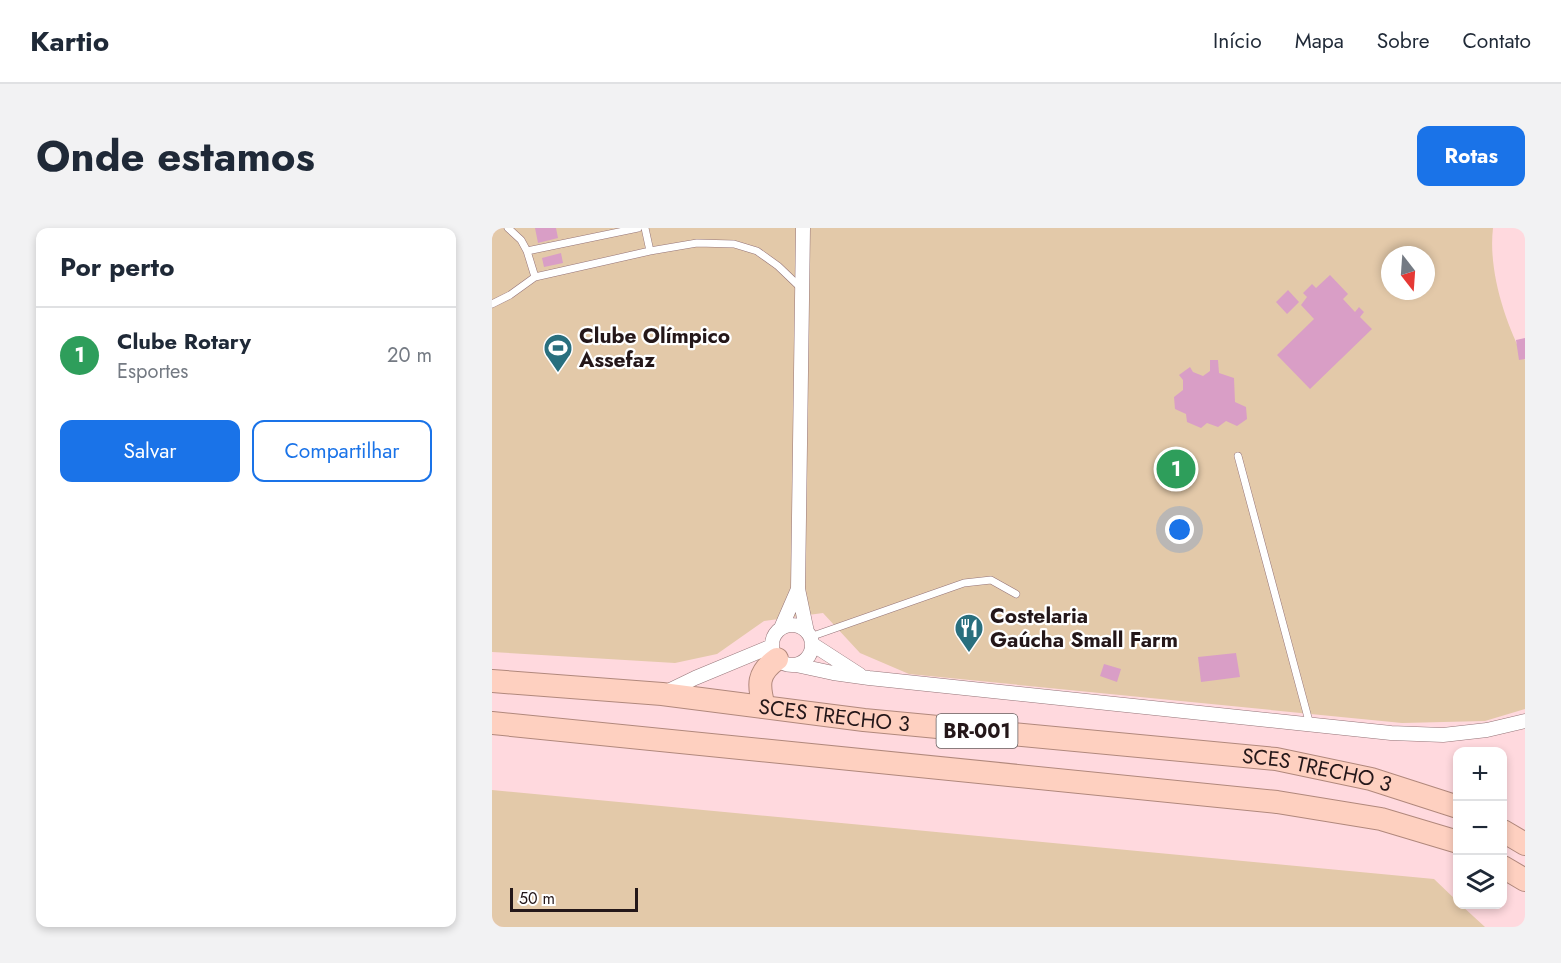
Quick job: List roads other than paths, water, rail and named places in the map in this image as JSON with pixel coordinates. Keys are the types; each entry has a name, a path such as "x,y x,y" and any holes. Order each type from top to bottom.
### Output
{"highway":[{"path":"764,707 760,681 766,667 782,656"},
{"name":"SCES TRECHO 3","path":"492,681 662,694 864,720 1276,759 1371,778 1453,805"},
{"name":"SCES TRECHO 3","path":"492,723 1277,802 1381,819 1453,841"},
{"path":"1507,833 1525,844"},
{"path":"1507,869 1525,880"}],"street":[{"path":"662,694 694,678 782,656 807,657 810,638 798,590 803,228"},
{"path":"782,656 776,633 781,628 798,590"},
{"path":"781,628 794,625 810,638"},
{"name":"SCES TRECHO 3","path":"810,638 861,676"},
{"name":"SCES TRECHO 3","path":"782,656 833,673 869,678 1390,733 1443,735 1486,730 1525,721"}],"lane":[{"path":"508,228 521,240 535,277"},
{"path":"527,251 638,228"},
{"path":"645,228 650,251"},
{"path":"492,304 510,295 535,277 650,251 697,243 734,243 757,251 778,266 802,290"},
{"path":"1238,456 1310,725"},
{"path":"810,638 964,583 990,580 1016,594"}],"place":[{"name":"Clube Olímpico Assefaz","path":"558,374"},
{"name":"Clube Rotary","path":"1176,469"},
{"name":"Costelaria Gaúcha Small Farm","path":"969,654"}]}
